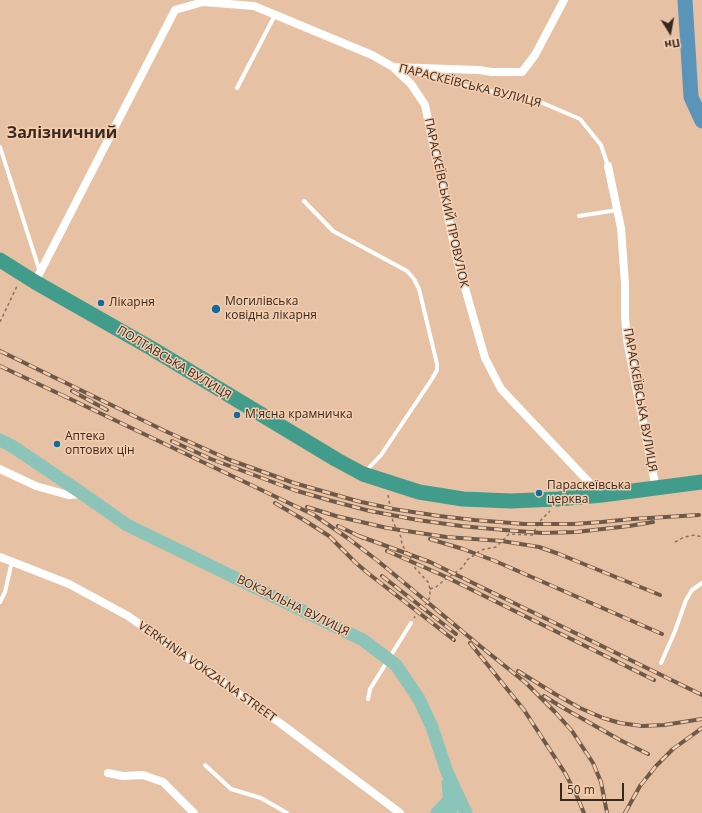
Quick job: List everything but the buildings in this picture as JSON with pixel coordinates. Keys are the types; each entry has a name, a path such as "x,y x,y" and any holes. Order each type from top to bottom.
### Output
{"highway":[{"name":"ПОЛТАВСЬКА ВУЛИЦЯ","path":"0,260 38,277 151,348 337,460 363,474 419,492 463,499 511,502 602,495 702,482"}],"main road":[{"name":"ВОКЗАЛЬНА ВУЛИЦЯ","path":"0,440 12,446 127,525 364,640 389,659 396,665 419,698 432,727 447,772 466,813"},
{"name":"ВОКЗАЛЬНА ВУЛИЦЯ","path":"447,772 451,813"},
{"path":"437,813 450,799"}],"street":[{"path":"393,67 522,72 535,55 564,0"},
{"name":"ПАРАСКЕЇВСЬКА ВУЛИЦЯ","path":"38,277 175,10 203,2 227,2 254,6 372,55 393,67"},
{"name":"ПАРАСКЕЇВСЬКИЙ ПРОВУЛОК","path":"393,67 411,84 425,105 457,260 485,358 501,389 602,495"},
{"name":"ПАРАСКЕЇВСЬКА ВУЛИЦЯ","path":"608,166 621,228 627,340 656,489"},
{"path":"0,469 36,486 68,495 83,494"},
{"name":"VERKHNIA VOKZALNA STREET","path":"0,557 69,584 128,616 280,723 400,813"},
{"path":"108,773 122,776 143,775 164,782 194,813"}],"lane":[{"path":"237,88 275,15"},
{"name":"ПАРАСКЕЇВСЬКА ВУЛИЦЯ","path":"393,67 460,85 538,101 580,119 601,145 608,166"},
{"path":"0,147 38,277"},
{"path":"304,201 333,231 407,270 419,289 438,364 432,380 381,455 363,474"},
{"path":"578,216 617,210"},
{"path":"0,602 5,592 12,561"},
{"path":"661,663 675,631 686,600 692,590 702,583"},
{"path":"368,700 370,689 411,624"},
{"path":"205,765 231,789 261,798 287,813"}],"path":[{"path":"0,322 13,293"},
{"path":"378,479 388,492 393,522 401,537 402,545 410,556 415,568 428,582 430,589 430,597 411,624"},
{"path":"430,589 436,587 463,567 467,560 482,550 496,547 508,534 532,535 541,520 554,506 556,499"},
{"path":"675,542 684,537 695,535 702,536"}],"waterway":[{"path":"685,0 691,97 702,121"}],"railway":[{"path":"0,351 165,431 230,460 294,483 357,501 393,509 439,516 524,524 574,524 699,515"},
{"path":"0,366 66,397"},
{"path":"72,391 107,410"},
{"path":"62,395 314,515 378,561 526,683 555,712 572,731 593,763 601,782 607,813"},
{"path":"172,441 211,459 294,490 370,511 418,520 461,526 542,533 576,532 653,522"},
{"path":"275,503 329,536 369,574 454,640"},
{"path":"307,507 336,516 387,528 446,537 502,541 539,547 660,595"},
{"path":"338,526 363,538"},
{"path":"359,536 430,562 702,695"},
{"path":"430,539 495,561 662,634"},
{"path":"387,551 442,575 654,680"},
{"path":"382,576 456,634"},
{"path":"470,643 524,710 565,773 584,813"},
{"path":"518,671 580,708 603,718 620,723 642,726 664,725 702,719"},
{"path":"544,696 620,740 648,754"},
{"path":"625,813 640,786 656,766 673,749 702,728"}],"place":[{"name":"Лікарня","path":"101,303"},
{"name":"Могилівська ковідна лікарня","path":"216,309"},
{"name":"М'ясна крамничка","path":"237,415"},
{"name":"Аптека оптових цін","path":"57,444"},
{"name":"Параскеївська церква","path":"539,493"}],"district":[{"name":"Залізничний","path":"62,133"}]}
